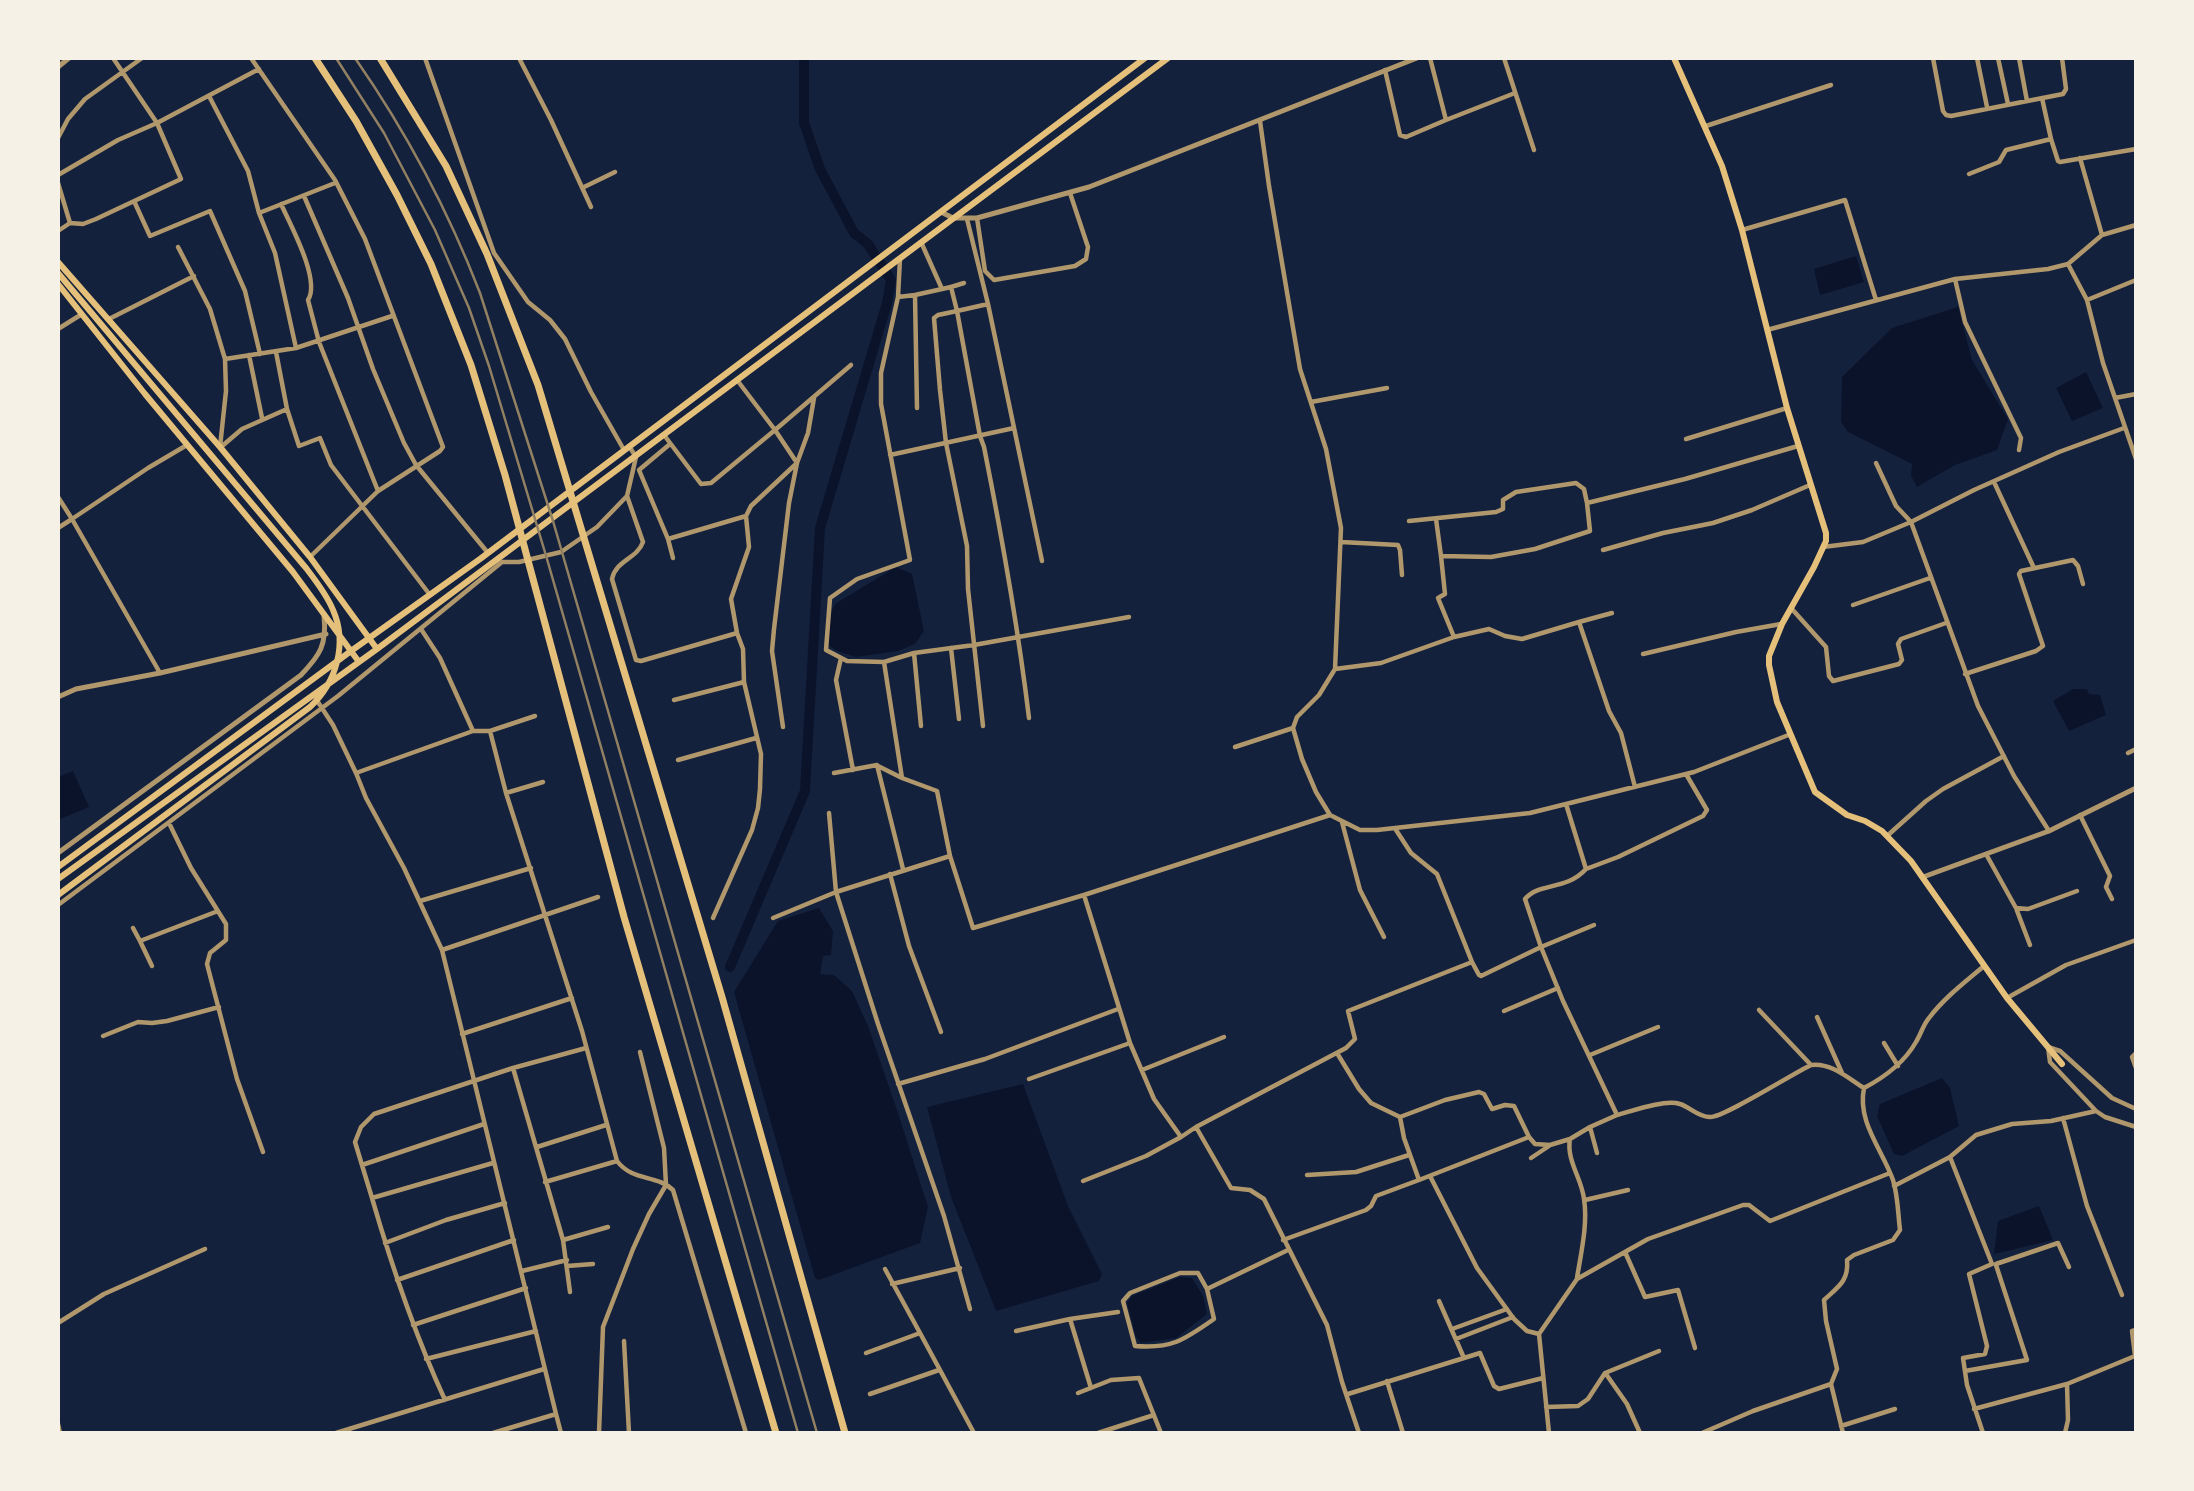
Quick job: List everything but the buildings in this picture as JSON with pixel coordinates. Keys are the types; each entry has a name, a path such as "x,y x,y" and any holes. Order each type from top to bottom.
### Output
{"highway":[{"path":"315,58 376,156 431,264 471,365 505,475 645,984 776,1433"},
{"path":"380,58 446,166 487,254 538,385 722,997 845,1433"}],"main road":[{"path":"58,867 488,553 1145,58"},
{"path":"58,879 377,649 1168,58"},
{"path":"1674,58 1722,166 1742,230 1787,408 1826,533 1823,547 1782,624 1769,656 1777,702 1815,792 1847,815 1865,821 1887,836 1923,877 2007,998 2062,1064"},
{"path":"58,262 220,447 310,557 377,649"},
{"path":"58,273 306,568 335,613 339,641 335,673 321,698 58,895"},
{"path":"58,284 324,613 359,662"}],"street":[{"path":"58,67 69,58"},
{"path":"58,231 70,223 83,224 181,179 157,123 113,58"},
{"path":"58,138 68,119 85,99 142,58"},
{"path":"251,58 335,183 365,239 443,447 378,491 310,557"},
{"path":"58,905 323,707 502,562 519,562 561,552 597,527 627,496 636,457 626,448 591,393 565,339 550,320 528,302 494,253 425,58"},
{"path":"519,58 591,207"},
{"path":"942,212 953,218 977,218 1070,193 1261,121 1417,58"},
{"path":"1430,58 1446,120"},
{"path":"1504,58 1534,150"},
{"path":"1933,58 1946,115 2065,93 2062,58"},
{"path":"1976,58 1987,107"},
{"path":"1998,58 2008,104"},
{"path":"2019,58 2027,101"},
{"path":"58,175 118,140 157,123 259,69"},
{"path":"1385,70 1400,135 1406,137 1515,93"},
{"path":"1706,126 1831,85"},
{"path":"209,95 248,171 259,213 275,253 296,348"},
{"path":"2042,98 2058,161 2136,149"},
{"path":"1261,121 1269,186 1300,369 1326,449 1341,528 1335,669 1319,695 1297,717 1293,728 1302,759 1330,814 1360,830 1396,830 1530,813 1686,774 1791,734"},
{"path":"1969,174 1999,162 2006,150 2051,139"},
{"path":"2080,158 2102,235"},
{"path":"582,188 615,172"},
{"path":"58,183 70,223"},
{"path":"259,213 335,183"},
{"path":"977,218 985,271 994,280 1075,266 1086,259 1088,247 1070,193"},
{"path":"304,196 404,443 416,465 488,553"},
{"path":"1742,230 1845,200 1876,300"},
{"path":"134,201 150,236 210,211 245,290 260,354"},
{"path":"281,204 311,279 312,294 308,300 319,342 378,491"},
{"path":"967,219 988,304 1042,561"},
{"path":"1767,330 1955,279 2068,264 2102,235 2136,225"},
{"path":"921,242 942,289"},
{"path":"178,247 210,309 225,359 226,391 220,447"},
{"path":"897,261 898,297 881,373 881,404 910,560 858,579 830,598 826,650 847,661 884,662 914,653 1129,617"},
{"path":"2068,264 2087,300 2124,428 2136,459"},
{"path":"109,319 194,276"},
{"path":"1955,279 1965,322 2021,438 2019,450"},
{"path":"2087,300 2136,280"},
{"path":"898,297 964,284"},
{"path":"951,287 1002,534 1019,635 1029,718"},
{"path":"915,295 917,408"},
{"path":"983,726 968,589 967,546 946,443 934,318 988,304"},
{"path":"58,329 82,314"},
{"path":"225,359 296,348 392,316"},
{"path":"276,352 287,409 299,446 320,438 331,465 430,595"},
{"path":"249,355 262,418"},
{"path":"664,435 701,484 706,485 851,365"},
{"path":"737,380 797,463"},
{"path":"1311,402 1387,388"},
{"path":"2115,398 2136,394"},
{"path":"783,727 772,651 789,503 797,463 808,433 814,398"},
{"path":"1686,439 1787,408"},
{"path":"220,447 242,429 287,409"},
{"path":"890,455 1014,428"},
{"path":"1823,547 1863,542 2059,452 2124,428"},
{"path":"58,528 188,444"},
{"path":"670,444 639,470 668,539 673,558"},
{"path":"1587,503 1685,479 1798,446"},
{"path":"713,918 752,830 758,808 761,754 744,682 743,649 737,633 731,599 749,547 746,516 751,506 797,463"},
{"path":"1876,463 1896,506 1911,522 1978,706 2049,831"},
{"path":"1994,482 2034,568"},
{"path":"1409,521 1496,512 1503,509 1503,499 1516,492 1576,483 1584,489 1590,531 1535,549 1491,557 1441,556"},
{"path":"1602,550 1663,533 1713,523 1752,510 1810,485"},
{"path":"627,496 643,542 639,552 619,565 612,579 636,660 641,661 737,633"},
{"path":"58,497 160,673"},
{"path":"668,539 746,516"},
{"path":"1436,519 1445,594 1438,598 1454,637"},
{"path":"1341,542 1398,545 1402,575"},
{"path":"1965,674 2036,651 2043,646 2021,571 2073,560 2078,566 2083,584"},
{"path":"1853,605 1930,578"},
{"path":"1791,608 1826,647 1829,676 1833,681 1899,664 1902,660 1898,644 1901,639 1947,624"},
{"path":"58,853 301,675 319,656 326,634 324,613"},
{"path":"1335,669 1381,663 1454,637 1489,629 1522,639 1612,613"},
{"path":"1579,622 1609,711 1621,733 1635,787"},
{"path":"1643,654 1782,624"},
{"path":"421,629 440,658 473,730"},
{"path":"58,697 76,689 160,673 326,634"},
{"path":"951,648 959,719"},
{"path":"914,653 921,726"},
{"path":"841,658 836,680 853,770"},
{"path":"884,662 902,778"},
{"path":"674,701 744,682"},
{"path":"313,695 323,707 442,950 561,1433"},
{"path":"356,773 473,730 490,731 535,716"},
{"path":"1235,747 1293,728"},
{"path":"490,731 506,793 572,998 617,1161 628,1173 660,1182 673,1190 744,1433"},
{"path":"678,760 756,738"},
{"path":"2128,753 2136,750"},
{"path":"1887,836 1943,789 2004,756"},
{"path":"877,765 903,869"},
{"path":"834,773 877,765 937,791 950,856 974,928 1084,895 1330,814"},
{"path":"1616,1115 1558,988 1525,899 1535,891 1573,881 1586,869 1618,857 1703,816 1707,810 1686,774"},
{"path":"506,793 543,782"},
{"path":"1923,877 2049,831 2136,788"},
{"path":"1566,804 1586,869"},
{"path":"830,813 836,892 960,1268 970,1309"},
{"path":"2080,815 2110,876 2106,887 2112,899"},
{"path":"1342,822 1360,890 1384,937"},
{"path":"169,823 191,868 226,924 226,940 210,953 207,964 237,1079 263,1152"},
{"path":"1396,830 1411,853 1437,874 1479,975 1482,976 1594,925"},
{"path":"1986,854 2016,908 2030,945"},
{"path":"773,918 836,892 950,856"},
{"path":"420,901 531,868"},
{"path":"890,874 909,946 941,1032"},
{"path":"2016,908 2028,909 2077,891"},
{"path":"1084,895 1130,1043 1154,1099 1181,1137"},
{"path":"442,950 598,897"},
{"path":"140,941 218,911"},
{"path":"133,928 152,966"},
{"path":"2007,998 2066,965 2136,940"},
{"path":"1083,1181 1146,1156 1337,1053 1355,1039 1348,1011 1472,961"},
{"path":"1864,1088 1898,1066 1941,1003 1984,966"},
{"path":"1504,1011 1558,988"},
{"path":"461,1034 572,998"},
{"path":"103,1036 138,1022 167,1021 219,1007"},
{"path":"898,1084 985,1059 1118,1009"},
{"path":"1759,1010 1811,1065"},
{"path":"1817,1017 1842,1074"},
{"path":"1590,1055 1658,1027"},
{"path":"1142,1070 1224,1037"},
{"path":"1029,1079 1130,1043"},
{"path":"1884,1043 1898,1066"},
{"path":"2136,1109 2112,1098 2060,1051 2048,1047 2050,1062 2096,1111 2105,1117 2136,1127"},
{"path":"445,1400 426,1359 384,1243 355,1142 360,1127 374,1114 513,1068 586,1048"},
{"path":"599,1433 603,1327 633,1250 666,1185 664,1148 640,1052"},
{"path":"1337,1053 1371,1103 1400,1117 1445,1100 1479,1092 1492,1109 1505,1105 1514,1106 1529,1137 1535,1143 1550,1145"},
{"path":"2136,1053 2132,1057 2136,1068"},
{"path":"1531,1158 1550,1145 1570,1139 1616,1115 1647,1106 1678,1103 1699,1115 1711,1118 1811,1065 1820,1063 1864,1088"},
{"path":"513,1068 564,1240 570,1292"},
{"path":"1843,1433 1831,1384 1837,1369 1824,1300 1848,1273 1847,1260 1893,1240 1900,1230 1890,1173 1865,1119 1861,1102 1864,1088"},
{"path":"1894,1186 1950,1157 1976,1135 2012,1124 2096,1111"},
{"path":"1400,1117 1409,1155 1419,1180"},
{"path":"2063,1118 2087,1206 2122,1295"},
{"path":"362,1165 484,1125"},
{"path":"537,1147 606,1125"},
{"path":"1196,1127 1230,1188 1250,1190 1264,1199 1327,1325 1359,1433"},
{"path":"1590,1127 1597,1153"},
{"path":"1283,1240 1366,1210 1376,1196 1529,1137"},
{"path":"1570,1139 1572,1160 1585,1200 1577,1279"},
{"path":"1307,1175 1356,1172 1409,1155"},
{"path":"1950,1157 1994,1264 2027,1360 1965,1371"},
{"path":"545,1182 617,1161"},
{"path":"372,1198 493,1163"},
{"path":"1549,1433 1539,1334 1577,1279 1625,1252 1683,1225 1743,1205 1749,1205 1770,1220 1890,1173"},
{"path":"1430,1176 1476,1268 1513,1317 1527,1331 1539,1334"},
{"path":"1585,1200 1628,1190"},
{"path":"384,1243 446,1220 505,1203"},
{"path":"564,1240 608,1227"},
{"path":"397,1280 514,1240"},
{"path":"1983,1433 1974,1409 1963,1358 1985,1354 1987,1346 1969,1274 2058,1243 2069,1267"},
{"path":"58,1323 104,1294 205,1249"},
{"path":"1207,1289 1288,1250"},
{"path":"1625,1252 1645,1297 1678,1290 1695,1348"},
{"path":"522,1270 567,1263 593,1264"},
{"path":"892,1284 960,1268"},
{"path":"885,1269 974,1433"},
{"path":"1180,1273 1198,1273 1207,1289 1214,1319 1182,1342 1153,1348 1135,1346 1123,1301 1130,1293 1180,1273"},
{"path":"413,1325 526,1289"},
{"path":"1439,1301 1464,1358"},
{"path":"1452,1329 1507,1309"},
{"path":"1016,1331 1118,1312"},
{"path":"1456,1339 1513,1317"},
{"path":"1070,1319 1091,1388"},
{"path":"1974,1409 2067,1384 2134,1356 2132,1331 2136,1330"},
{"path":"426,1359 536,1331"},
{"path":"866,1353 920,1333"},
{"path":"624,1341 629,1433"},
{"path":"1546,1407 1578,1406 1588,1399 1605,1373 1659,1351"},
{"path":"1348,1394 1480,1353 1494,1386 1499,1390 1543,1378"},
{"path":"336,1433 544,1369"},
{"path":"870,1394 939,1370"},
{"path":"1605,1373 1627,1404 1640,1433"},
{"path":"1078,1393 1111,1380 1139,1378 1161,1433"},
{"path":"1387,1381 1403,1433"},
{"path":"1702,1433 1753,1410 1831,1384"},
{"path":"2065,1433 2068,1420 2067,1384"},
{"path":"1841,1426 1895,1409"},
{"path":"493,1433 556,1414"},
{"path":"1098,1433 1154,1415"},
{"path":"58,1424 60,1433"},
{"path":"1114,1427 1116,1433"}],"water":[{"path":"1856,256 1864,282 1820,295 1814,269"},
{"path":"1958,307 1972,360 2008,419 1997,450 1955,465 1917,487 1911,476 1912,464 1848,432 1841,422 1842,377 1892,328"},
{"path":"2086,372 2103,408 2072,421 2056,388"},
{"path":"896,567 912,574 924,631 915,644 898,651 856,657 828,645 828,618 835,604"},
{"path":"2073,689 2087,689 2089,694 2100,695 2106,715 2069,731 2053,701"},
{"path":"73,771 89,807 58,820 58,777"},
{"path":"819,908 833,931 831,955 823,956 820,974 834,975 852,991 868,1026 928,1207 920,1243 819,1280 815,1278 734,992 778,921"},
{"path":"1942,1078 1950,1088 1959,1126 1902,1156 1894,1154 1877,1116 1880,1104"},
{"path":"1023,1084 1068,1206 1102,1274 1099,1281 996,1311 951,1197 927,1107"},
{"path":"2039,1206 2053,1240 1994,1254 1998,1221"},
{"path":"1180,1277 1192,1278 1203,1296 1207,1314 1176,1338 1141,1343 1136,1337 1127,1303 1132,1296"}],"waterway":[{"path":"730,967 805,791 820,528 887,303 891,280 868,244 854,233 820,169 804,123 804,58"}],"railway":[{"path":"336,58 384,133 435,230 469,308 489,366 798,1433"},
{"path":"355,58 424,171 454,231 480,293 553,521 817,1433"}]}
